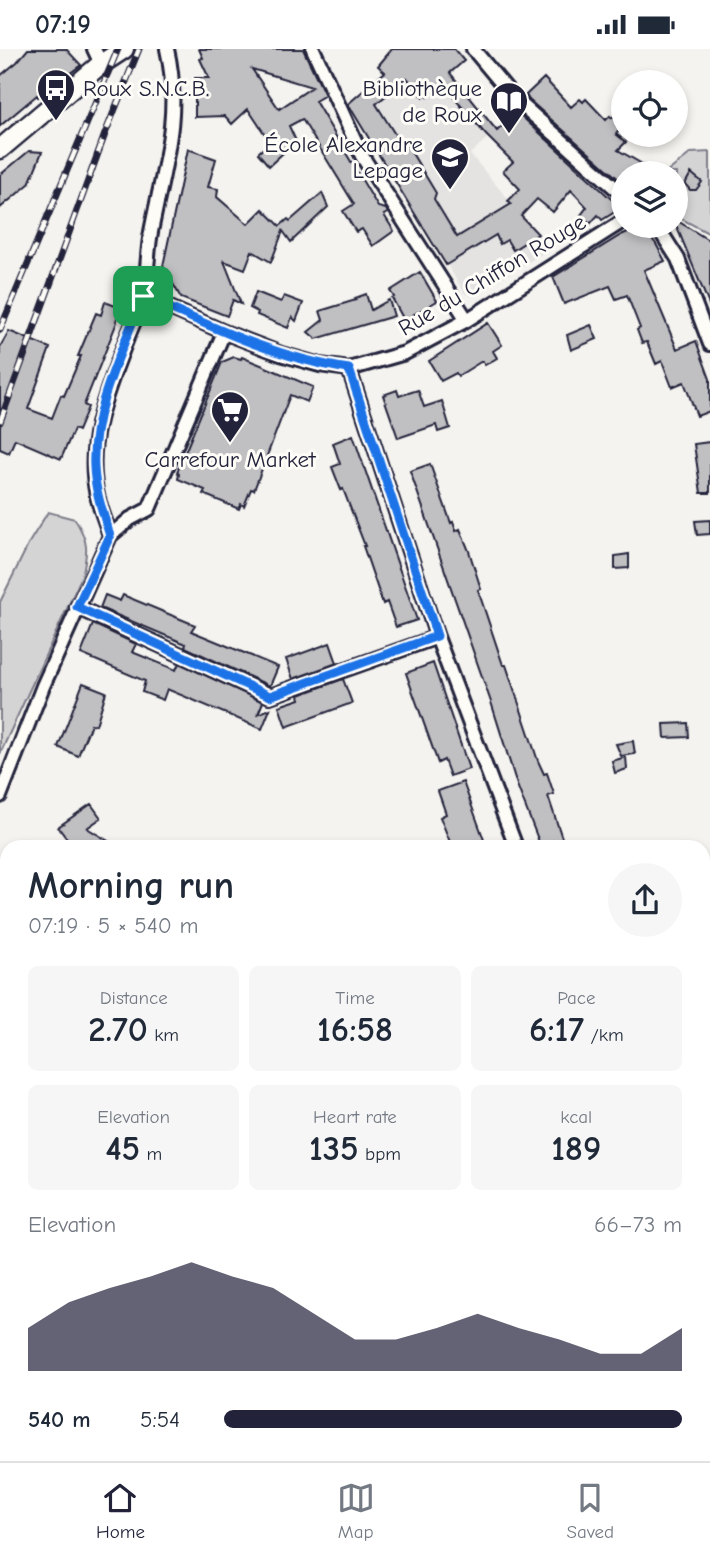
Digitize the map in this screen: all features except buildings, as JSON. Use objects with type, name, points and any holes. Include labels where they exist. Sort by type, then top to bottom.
[{"type":"street","points":[[0,149],[98,57],[124,49]]},
{"type":"street","points":[[110,536],[97,494],[94,465],[96,427],[143,296],[151,234],[174,114],[172,70],[167,49]]},
{"type":"street","points":[[313,49],[362,156],[467,320]]},
{"type":"street","points":[[474,49],[513,97],[611,184]]},
{"type":"street","name":"Rue du Chiffon Rouge","points":[[143,296],[224,333],[320,365],[349,369],[405,353],[467,320],[611,228]]},
{"type":"street","points":[[665,238],[678,259],[710,344]]},
{"type":"street","points":[[0,796],[77,607],[110,536],[130,519],[149,509],[224,333]]},
{"type":"street","points":[[349,369],[437,636],[513,840]]},
{"type":"street","points":[[77,607],[270,696],[437,636]]},
{"type":"shaded area","name":"École Alexandre Lepage","points":[[391,67],[403,82],[409,80],[423,97],[428,97],[444,84],[449,73],[489,120],[487,122],[495,131],[470,154],[550,249],[472,296],[465,294],[348,104]]},
{"type":"shaded area","points":[[710,152],[710,234],[688,222],[688,161],[681,161],[691,153]]},
{"type":"shaded area","points":[[48,512],[75,519],[85,541],[84,567],[0,754],[0,602],[30,541]]},
{"type":"railway","points":[[0,330],[118,49]]},
{"type":"railway","points":[[0,422],[105,134],[139,49]]},
{"type":"place","name":"Roux S.N.C.B.","points":[[56,122]]},
{"type":"place","name":"Bibliothèque de Roux","points":[[509,135]]},
{"type":"place","name":"École Alexandre Lepage","points":[[450,191]]},
{"type":"place","name":"Carrefour Market","points":[[230,444]]},
{"type":"route","points":[[143,296],[224,333],[320,365],[349,369],[437,636],[270,696],[77,607],[110,536],[97,494],[94,465],[96,427],[143,296]]}]
